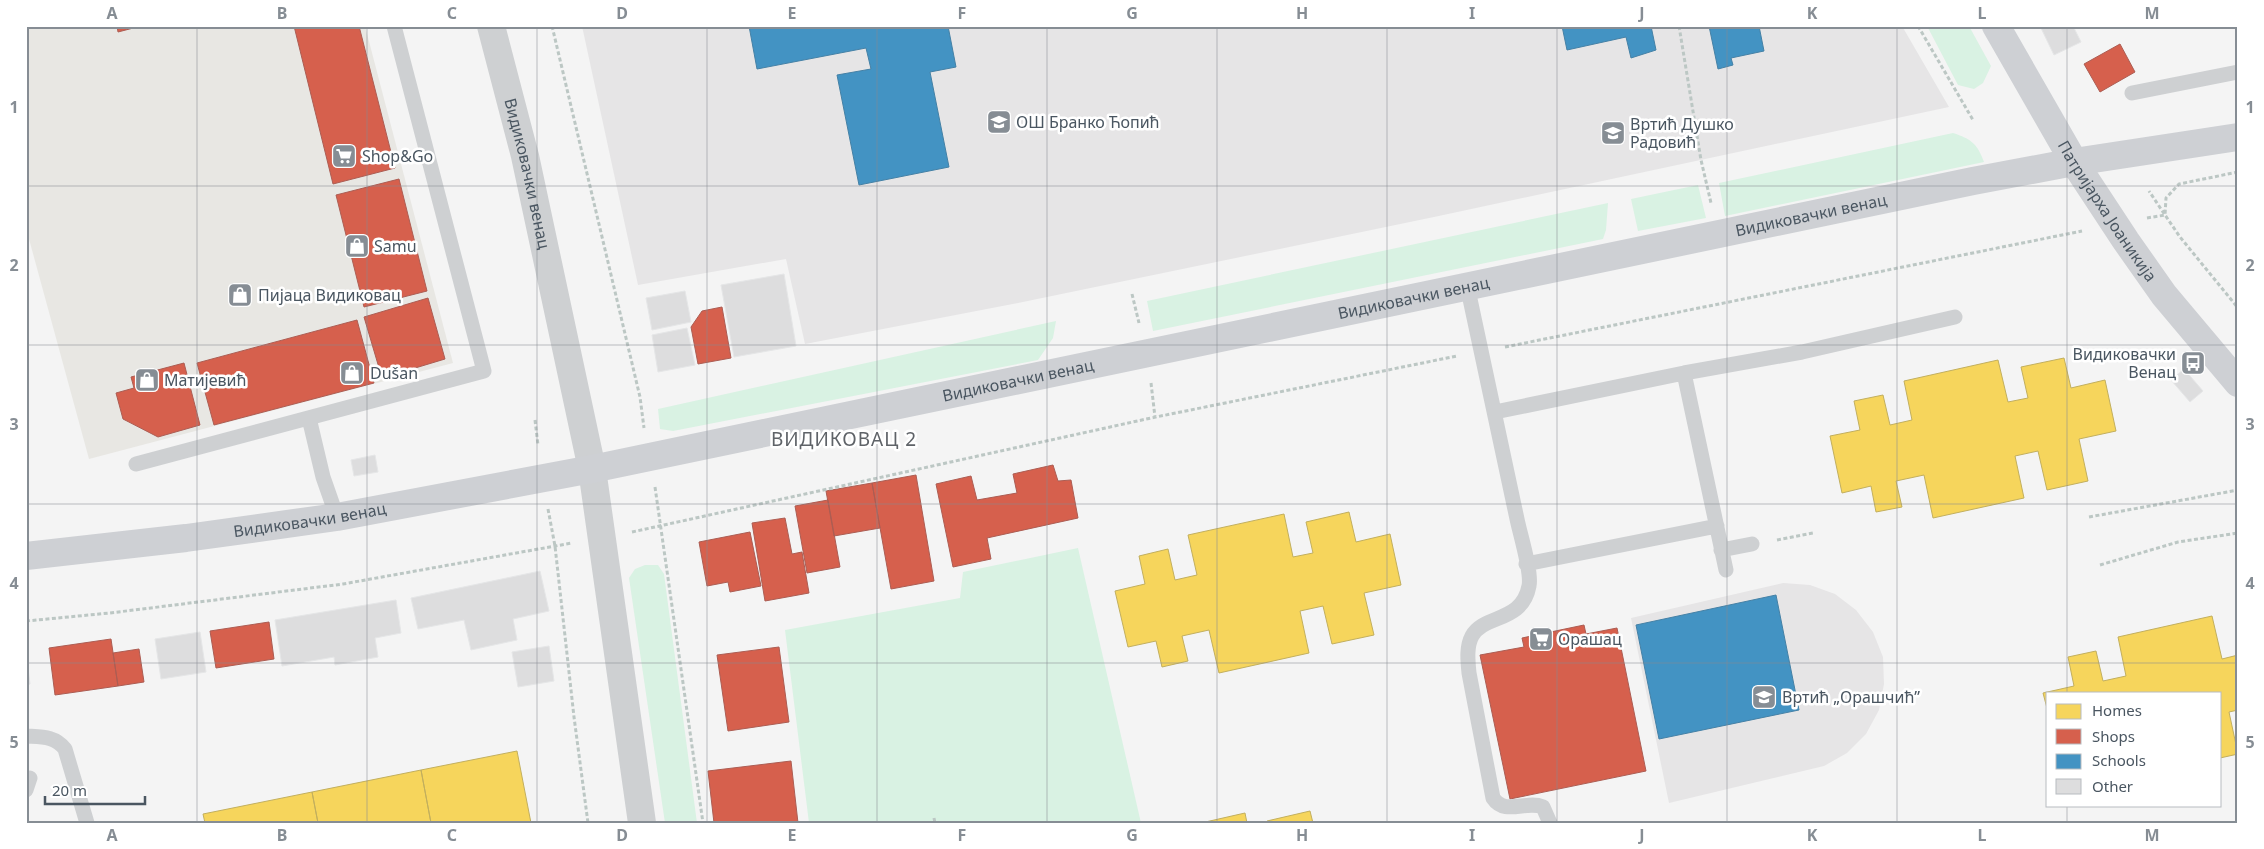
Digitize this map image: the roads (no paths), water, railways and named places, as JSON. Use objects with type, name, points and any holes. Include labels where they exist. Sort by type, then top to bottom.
[{"type":"street","name":"Видиковачки венац","points":[[491,26],[525,156],[592,469],[642,823]]},
{"type":"street","name":"Патријарха Јоаникија","points":[[1996,26],[2074,162],[2164,295],[2238,383]]},
{"type":"street","name":"Видиковачки венац","points":[[26,556],[186,538],[336,517],[592,469],[1973,181],[2074,162],[2238,137]]},
{"type":"lane","points":[[136,464],[484,371],[394,26]]},
{"type":"lane","points":[[2132,93],[2238,72]]},
{"type":"lane","points":[[1467,285],[1495,412],[1529,585],[1523,603],[1502,617],[1477,629],[1472,636],[1468,659],[1493,798],[1499,805],[1507,807],[1536,804],[1543,807],[1550,823]]},
{"type":"lane","points":[[1495,412],[1684,373],[1802,352],[1955,317]]},
{"type":"lane","points":[[1684,373],[1726,570]]},
{"type":"lane","points":[[309,418],[323,477],[336,517]]},
{"type":"lane","points":[[1526,564],[1717,526]]},
{"type":"lane","points":[[1721,550],[1752,544]]},
{"type":"lane","points":[[26,736],[52,738],[66,749],[87,823]]},
{"type":"place","name":"ОШ Бранко Ћопић","points":[[999,122]]},
{"type":"place","name":"Вртић Душко Радовић","points":[[1613,133]]},
{"type":"place","name":"Shop&Go","points":[[344,156]]},
{"type":"place","name":"Samu","points":[[357,246]]},
{"type":"place","name":"Пијаца Видиковац","points":[[240,295]]},
{"type":"place","name":"Видиковачки Венац","points":[[2193,363]]},
{"type":"place","name":"Dušan","points":[[352,373]]},
{"type":"place","name":"Матијевић","points":[[147,380]]},
{"type":"place","name":"Орашац","points":[[1541,639]]},
{"type":"place","name":"Вртић „Орашчић”","points":[[1764,697]]},
{"type":"district","name":"ВИДИКОВАЦ 2","points":[[844,439]]}]
